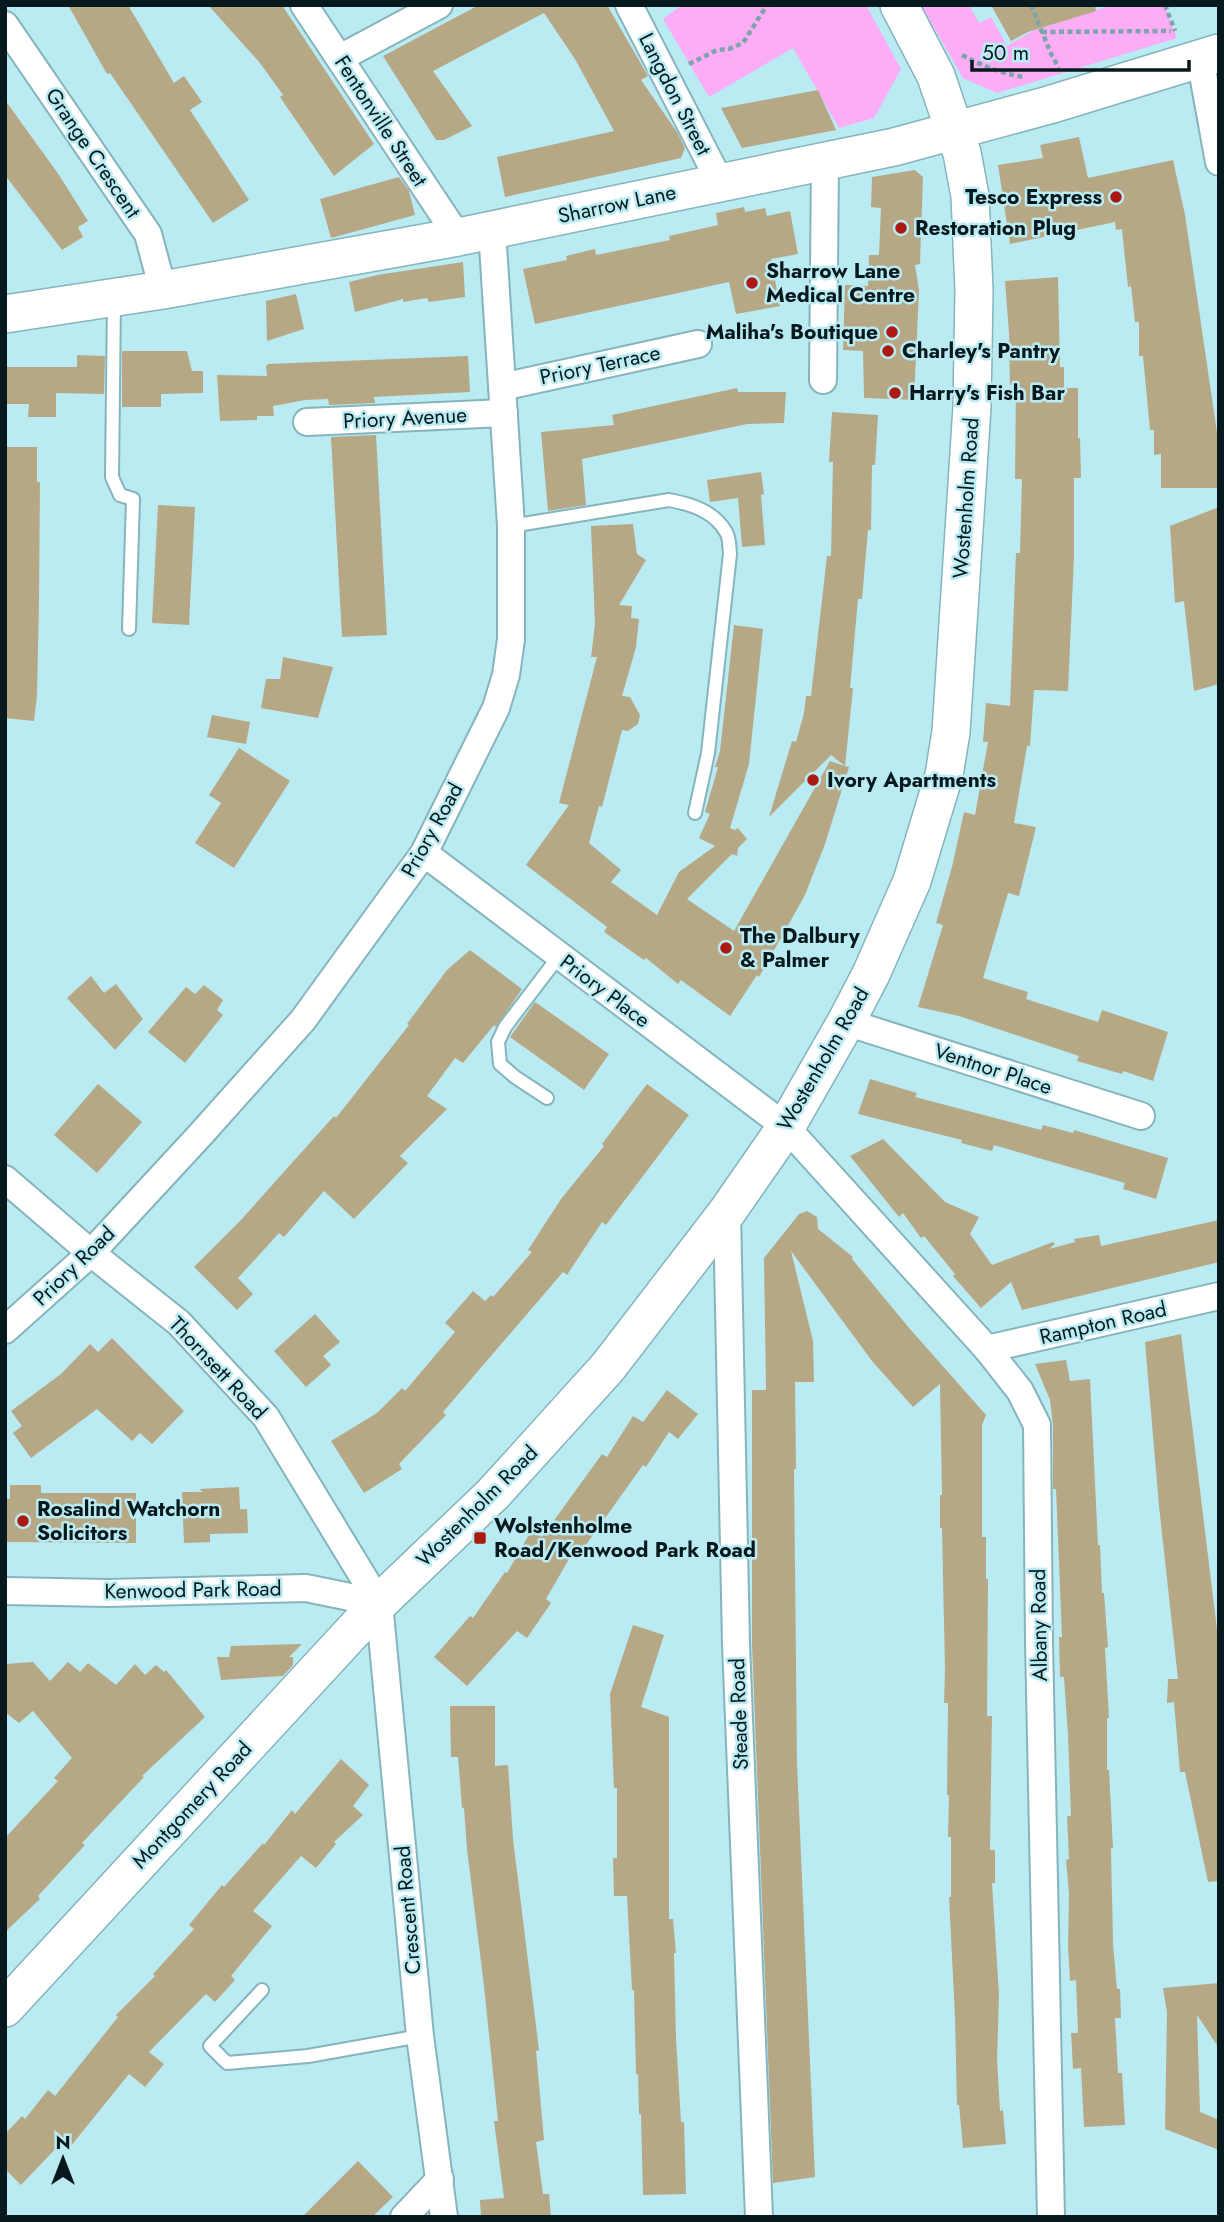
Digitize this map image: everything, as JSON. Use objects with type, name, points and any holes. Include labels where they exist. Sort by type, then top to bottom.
[{"type":"street","name":"Fentonville Street","points":[[304,5],[340,58],[475,233]]},
{"type":"street","points":[[340,58],[439,5]]},
{"type":"street","name":"Langdon Street","points":[[628,5],[720,182]]},
{"type":"street","name":"Wostenholm Road","points":[[379,1602],[493,1494],[608,1367],[727,1212],[786,1127],[846,1022],[871,975],[912,881],[944,775],[951,732],[970,454],[974,290],[967,172],[936,76],[899,5]]},
{"type":"street","name":"Grange Crescent","points":[[5,25],[148,234],[163,290]]},
{"type":"street","points":[[1202,47],[1219,163]]},
{"type":"street","name":"Sharrow Lane","points":[[5,314],[163,290],[475,233],[894,148],[1078,95],[1202,47]]},
{"type":"street","points":[[822,380],[825,160]]},
{"type":"street","name":"Priory Road","points":[[5,1330],[92,1253],[303,1020],[424,853],[496,708],[506,675],[511,639],[511,526],[502,387],[475,233]]},
{"type":"street","name":"Priory Terrace","points":[[502,387],[698,344]]},
{"type":"street","name":"Priory Avenue","points":[[307,422],[504,413]]},
{"type":"street","name":"Priory Place","points":[[424,853],[786,1127]]},
{"type":"street","name":"Ventnor Place","points":[[846,1022],[1141,1116]]},
{"type":"street","name":"Albany Road","points":[[786,1127],[987,1349],[1020,1391],[1037,1425],[1051,2217]]},
{"type":"street","name":"Thornsett Road","points":[[5,1179],[179,1323],[266,1417],[379,1602]]},
{"type":"street","name":"Steade Road","points":[[727,1212],[736,1644],[759,2217]]},
{"type":"street","name":"Rampton Road","points":[[987,1349],[1219,1297]]},
{"type":"street","name":"Kenwood Park Road","points":[[5,1591],[108,1593],[306,1588],[379,1602]]},
{"type":"street","name":"Montgomery Road","points":[[8,1999],[379,1602]]},
{"type":"street","name":"Crescent Road","points":[[379,1602],[420,2036],[444,2217]]},
{"type":"street","points":[[404,2217],[440,2179]]},
{"type":"lane","points":[[114,297],[112,477],[120,495],[133,499],[130,629]]},
{"type":"lane","points":[[511,526],[669,500],[692,504],[713,517],[728,534],[730,554],[708,753],[695,813]]},
{"type":"lane","points":[[547,1098],[500,1064],[498,1042],[505,1027],[559,956]]},
{"type":"lane","points":[[261,1990],[210,2046],[227,2063],[308,2056],[420,2036]]},
{"type":"path","points":[[667,77],[704,54],[743,43],[767,5]]},
{"type":"path","points":[[1031,5],[1052,56],[1068,85],[1078,95]]},
{"type":"path","points":[[1165,5],[1175,31]]},
{"type":"path","points":[[1042,32],[1175,31],[1202,47]]},
{"type":"path","points":[[960,54],[982,66],[1029,78]]},
{"type":"shaded area","points":[[682,5],[866,5],[901,69],[874,118],[839,128],[793,48],[709,97],[663,19]]},
{"type":"shaded area","points":[[921,5],[969,5],[979,23],[991,17],[1007,46],[1033,31],[1113,5],[1165,5],[1177,38],[997,93],[963,78]]},
{"type":"building","points":[[68,5],[128,5],[174,83],[184,76],[202,102],[190,110],[249,200],[213,223],[110,73],[107,74]]},
{"type":"building","points":[[208,5],[282,5],[374,144],[334,176],[260,63]]},
{"type":"building","points":[[479,5],[607,5],[648,76],[641,80],[685,148],[681,158],[505,197],[497,157],[614,131],[575,59],[544,13],[433,71],[472,126],[444,140],[436,140],[383,56]]},
{"type":"building","points":[[991,5],[1095,5],[1096,11],[1028,32],[1011,41]]},
{"type":"building","points":[[818,90],[836,130],[742,148],[721,108]]},
{"type":"building","points":[[5,100],[59,175],[88,221],[78,227],[83,237],[62,250],[5,175]]},
{"type":"building","points":[[1079,137],[1088,178],[1173,160],[1185,215],[1219,446],[1219,488],[1161,488],[1161,454],[1154,455],[1154,430],[1150,430],[1143,356],[1139,356],[1139,322],[1135,322],[1131,286],[1128,287],[1122,229],[1116,230],[1115,222],[1010,244],[998,165],[1043,158],[1040,145]]},
{"type":"building","points":[[915,170],[923,177],[920,264],[915,265],[919,290],[914,400],[864,398],[863,351],[843,350],[845,285],[868,286],[869,255],[879,255],[881,208],[871,207],[872,177]]},
{"type":"building","points":[[399,177],[409,191],[415,215],[331,238],[320,199]]},
{"type":"building","points":[[744,207],[745,212],[765,208],[767,216],[790,211],[798,254],[771,259],[780,306],[736,314],[729,282],[535,324],[523,269],[567,260],[566,256],[595,249],[596,255],[670,240],[669,236],[718,225],[716,213]]},
{"type":"building","points":[[463,262],[465,297],[429,302],[427,298],[403,302],[403,299],[355,312],[349,282]]},
{"type":"building","points":[[1058,277],[1060,367],[1064,367],[1064,388],[1078,388],[1081,478],[1074,478],[1074,556],[1068,691],[1034,690],[1030,746],[1027,746],[1014,823],[1036,827],[1019,896],[1008,893],[983,978],[1028,992],[1026,999],[1098,1022],[1102,1010],[1168,1032],[1153,1081],[1077,1061],[1079,1056],[959,1016],[918,1007],[943,925],[936,923],[964,812],[975,815],[988,742],[983,742],[986,703],[1010,706],[1022,479],[1015,479],[1016,385],[1010,385],[1005,281]]},
{"type":"building","points":[[296,294],[304,329],[267,341],[266,301]]},
{"type":"building","points":[[122,351],[187,351],[192,371],[203,371],[203,393],[161,394],[161,407],[122,407]]},
{"type":"building","points":[[77,355],[105,356],[104,394],[56,393],[56,417],[28,417],[29,404],[5,404],[5,367],[77,367]]},
{"type":"building","points":[[468,356],[470,392],[374,397],[375,403],[329,405],[328,399],[305,400],[273,406],[274,416],[257,416],[257,420],[220,421],[217,375],[267,376],[268,364]]},
{"type":"building","points":[[737,388],[738,392],[786,392],[784,423],[747,424],[582,459],[586,505],[548,511],[541,432],[614,425],[612,415]]},
{"type":"building","points":[[832,412],[878,415],[875,465],[872,465],[871,530],[868,530],[862,599],[858,599],[845,766],[831,755],[769,817],[792,741],[796,742],[806,696],[811,696],[827,556],[831,556],[833,462],[829,462]]},
{"type":"building","points":[[376,435],[387,635],[342,637],[331,437]]},
{"type":"building","points":[[5,447],[37,447],[37,482],[40,482],[39,600],[34,721],[5,718]]},
{"type":"building","points":[[761,472],[765,545],[742,547],[738,498],[710,502],[707,480]]},
{"type":"building","points":[[158,505],[195,507],[189,625],[152,623]]},
{"type":"building","points":[[1219,507],[1219,684],[1194,691],[1184,601],[1175,603],[1170,526]]},
{"type":"building","points":[[633,524],[637,554],[646,560],[619,605],[632,606],[631,618],[639,619],[636,647],[622,696],[630,697],[640,715],[638,724],[628,731],[622,730],[602,807],[599,806],[589,843],[621,870],[611,882],[657,915],[679,872],[715,846],[699,838],[710,814],[705,812],[718,767],[715,767],[720,751],[734,625],[763,629],[749,764],[730,828],[738,828],[747,839],[738,848],[737,856],[732,854],[687,899],[734,931],[830,761],[849,767],[825,844],[805,895],[759,977],[757,975],[730,1016],[681,980],[678,984],[646,958],[644,960],[604,932],[607,927],[526,865],[569,805],[559,803],[597,657],[591,657],[595,624],[591,526]]},
{"type":"building","points":[[283,657],[333,667],[318,718],[261,708],[266,679],[280,679]]},
{"type":"building","points":[[212,715],[250,722],[246,744],[207,737]]},
{"type":"building","points":[[239,748],[290,781],[234,868],[195,843],[221,803],[209,795]]},
{"type":"building","points":[[470,950],[522,989],[496,1027],[494,1025],[463,1063],[455,1058],[427,1096],[447,1109],[400,1156],[408,1163],[354,1219],[324,1191],[284,1237],[279,1233],[238,1278],[253,1294],[237,1310],[194,1267],[240,1221],[334,1116],[336,1118],[409,1025],[407,1024],[447,970]]},
{"type":"building","points":[[91,976],[104,993],[116,984],[143,1019],[115,1050],[67,998]]},
{"type":"building","points":[[204,985],[223,1000],[217,1010],[223,1015],[185,1063],[148,1032],[186,987],[195,994]]},
{"type":"building","points":[[535,1002],[609,1054],[584,1090],[510,1037]]},
{"type":"building","points":[[870,1079],[917,1093],[915,1097],[1041,1130],[1043,1125],[1073,1133],[1074,1130],[1168,1158],[1156,1199],[1123,1189],[1125,1183],[994,1145],[992,1151],[961,1143],[962,1140],[858,1114]]},
{"type":"building","points":[[98,1084],[142,1122],[97,1173],[54,1135]]},
{"type":"building","points":[[647,1084],[689,1115],[606,1225],[602,1222],[567,1275],[563,1272],[443,1412],[446,1415],[399,1464],[402,1469],[364,1493],[331,1441],[377,1413],[402,1388],[405,1391],[455,1332],[445,1323],[473,1291],[485,1301],[491,1295],[493,1297],[532,1252],[528,1250],[561,1199],[604,1146],[602,1144]]},
{"type":"building","points":[[883,1139],[945,1202],[979,1217],[970,1234],[992,1265],[1053,1242],[1055,1244],[1049,1249],[1075,1242],[1074,1239],[1099,1235],[1101,1246],[1219,1220],[1219,1262],[1022,1310],[1011,1282],[981,1308],[924,1236],[921,1238],[903,1213],[899,1217],[850,1156]]},
{"type":"building","points":[[807,1211],[817,1217],[818,1229],[853,1257],[910,1329],[986,1415],[982,1425],[982,1537],[986,1537],[988,1579],[987,1716],[992,1716],[990,1850],[995,1850],[995,1883],[992,1883],[999,1995],[997,2059],[1000,2111],[1003,2110],[1006,2144],[963,2148],[957,2105],[949,1897],[951,1837],[948,1837],[947,1795],[948,1703],[944,1703],[940,1384],[913,1407],[872,1361],[791,1251],[813,1341],[814,1382],[795,1382],[794,1469],[797,1763],[815,2177],[773,2183],[752,1644],[752,1390],[766,1390],[764,1258],[799,1214]]},
{"type":"building","points":[[315,1314],[340,1342],[323,1356],[331,1365],[306,1387],[274,1351]]},
{"type":"building","points":[[1181,1334],[1219,1646],[1219,1881],[1208,1882],[1185,1772],[1180,1772],[1174,1702],[1167,1703],[1168,1679],[1178,1679],[1145,1342]]},
{"type":"building","points":[[112,1338],[184,1411],[152,1444],[140,1433],[132,1441],[97,1409],[31,1458],[13,1433],[22,1426],[11,1411],[61,1374],[90,1344],[98,1352]]},
{"type":"building","points":[[1066,1360],[1070,1381],[1090,1379],[1098,1545],[1108,1647],[1105,1648],[1109,1718],[1107,1770],[1113,1848],[1113,1944],[1117,1989],[1120,1989],[1121,2018],[1115,2018],[1118,2073],[1122,2073],[1125,2125],[1084,2127],[1081,2068],[1073,2069],[1071,2033],[1078,2033],[1076,1980],[1070,1981],[1068,1946],[1067,1816],[1071,1816],[1064,1677],[1060,1677],[1059,1637],[1062,1637],[1056,1489],[1053,1489],[1053,1425],[1050,1400],[1035,1364]]},
{"type":"building","points":[[667,1390],[698,1414],[678,1439],[669,1432],[646,1467],[643,1465],[583,1549],[577,1545],[546,1599],[551,1603],[527,1638],[517,1631],[467,1686],[434,1657],[470,1616],[473,1618],[505,1572],[507,1573],[531,1531],[542,1537],[602,1454],[607,1457],[633,1416],[643,1422]]},
{"type":"building","points":[[10,1485],[41,1485],[41,1493],[136,1493],[136,1543],[5,1542],[5,1499],[10,1499]]},
{"type":"building","points":[[239,1487],[240,1509],[247,1509],[248,1533],[210,1534],[210,1542],[184,1543],[182,1492]]},
{"type":"building","points":[[633,1625],[664,1635],[641,1707],[669,1717],[669,1919],[673,1919],[676,1953],[676,2038],[681,2122],[684,2122],[686,2194],[643,2195],[641,2114],[636,2074],[634,1990],[627,1896],[614,1896],[617,1788],[614,1788],[610,1694]]},
{"type":"building","points":[[302,1644],[289,1657],[293,1657],[293,1665],[283,1676],[221,1680],[217,1657],[229,1657],[231,1646]]},
{"type":"building","points":[[33,1662],[50,1681],[68,1662],[80,1672],[88,1663],[116,1685],[135,1664],[145,1675],[156,1665],[164,1672],[166,1670],[205,1717],[142,1776],[144,1777],[82,1843],[85,1845],[38,1896],[40,1899],[5,1932],[5,1838],[58,1781],[54,1778],[72,1758],[33,1711],[19,1723],[5,1712],[5,1664]]},
{"type":"building","points":[[450,1706],[495,1706],[495,1766],[508,1765],[513,1839],[539,2050],[536,2051],[544,2140],[536,2142],[543,2194],[549,2194],[551,2217],[481,2217],[480,2200],[504,2198],[494,2121],[498,2121],[484,1986],[458,1757],[451,1757]]},
{"type":"building","points":[[341,1759],[369,1785],[353,1806],[363,1815],[334,1842],[336,1844],[316,1868],[301,1856],[253,1911],[272,1926],[231,1976],[235,1980],[215,2002],[206,1994],[149,2052],[164,2064],[145,2087],[129,2074],[70,2147],[63,2141],[21,2185],[5,2169],[5,2134],[22,2116],[25,2119],[48,2090],[55,2096],[118,2017],[116,2015],[155,1976],[153,1974],[194,1929],[189,1925],[222,1885],[224,1887],[263,1843],[264,1845],[292,1810],[295,1814]]},
{"type":"building","points":[[1219,1983],[1219,2048],[1197,2015],[1200,2112],[1219,2120],[1219,2150],[1165,2129],[1167,2013],[1163,1988]]},
{"type":"building","points":[[358,2161],[393,2197],[372,2217],[302,2217]]},
{"type":"place","name":"Tesco Express","points":[[1116,197]]},
{"type":"place","name":"Restoration Plug","points":[[901,228]]},
{"type":"place","name":"Sharrow Lane Medical Centre","points":[[752,283]]},
{"type":"place","name":"Maliha's Boutique","points":[[892,332]]},
{"type":"place","name":"Charley's Pantry","points":[[888,351]]},
{"type":"place","name":"Harry's Fish Bar","points":[[895,393]]},
{"type":"place","name":"Ivory Apartments","points":[[813,780]]},
{"type":"place","name":"The Dalbury & Palmer","points":[[726,948]]},
{"type":"place","name":"Rosalind Watchorn Solicitors","points":[[23,1521]]},
{"type":"place","name":"Wolstenholme Road/Kenwood Park Road","points":[[480,1538]]}]
